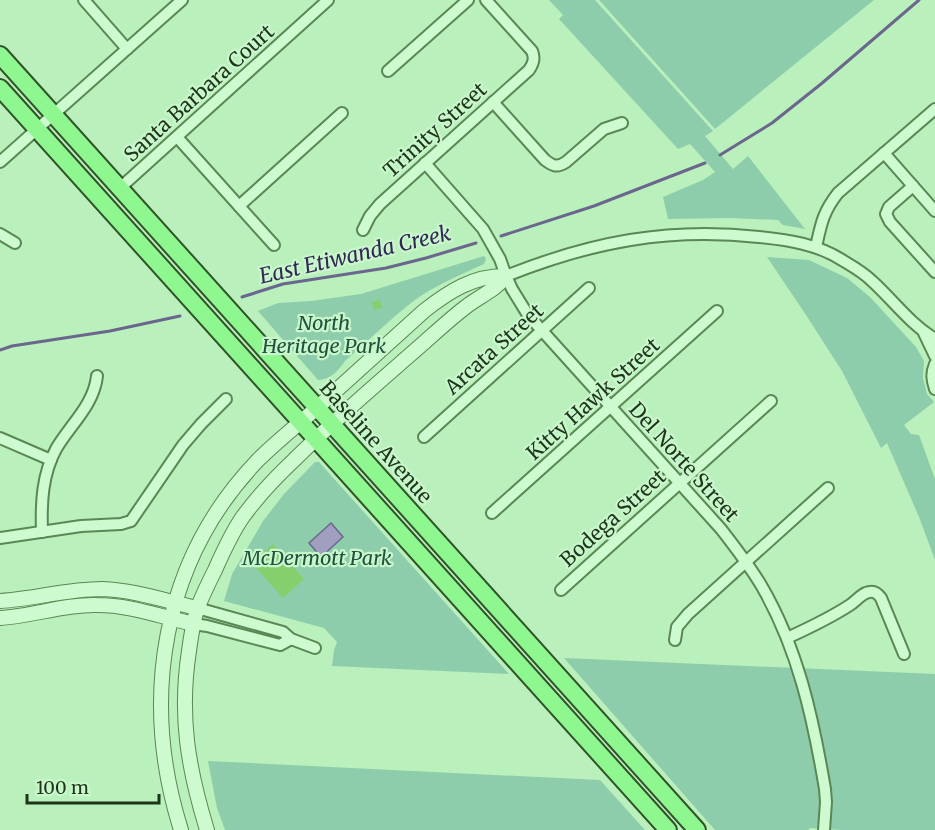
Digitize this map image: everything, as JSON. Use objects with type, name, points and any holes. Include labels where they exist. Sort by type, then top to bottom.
[{"type":"main road","name":"Baseline Avenue","points":[[0,55],[697,830]]},
{"type":"main road","points":[[0,88],[668,830]]},
{"type":"street","points":[[84,0],[127,49]]},
{"type":"street","points":[[0,162],[182,0]]},
{"type":"street","name":"Santa Barbara Court","points":[[120,188],[328,0]]},
{"type":"street","points":[[388,71],[468,0]]},
{"type":"street","name":"Trinity Street","points":[[363,230],[370,216],[380,204],[530,70],[534,60],[532,51],[486,0]]},
{"type":"street","points":[[493,102],[545,160],[555,166],[561,166],[604,129],[622,123]]},
{"type":"street","points":[[816,248],[821,222],[827,207],[838,193],[935,110]]},
{"type":"street","points":[[239,206],[342,113]]},
{"type":"street","points":[[177,136],[274,245]]},
{"type":"street","points":[[884,153],[935,212]]},
{"type":"street","name":"Del Norte Street","points":[[425,164],[483,229],[493,244],[506,276],[523,307],[541,330],[721,529],[746,562],[768,597],[800,672],[813,725],[825,789],[824,830]]},
{"type":"street","points":[[913,186],[889,207],[886,213],[890,222],[935,272]]},
{"type":"street","points":[[180,830],[166,771],[161,723],[161,674],[175,603],[197,548],[223,504],[259,460],[434,303],[455,290],[482,278],[506,276],[563,255],[604,244],[646,237],[706,233],[741,235],[798,242],[839,258],[870,279],[924,332],[935,339]]},
{"type":"street","points":[[0,234],[15,243]]},
{"type":"street","points":[[207,830],[188,754],[184,723],[186,673],[198,609],[223,551],[242,518],[273,480],[332,424],[453,318],[498,285],[506,276]]},
{"type":"street","name":"Arcata Street","points":[[424,436],[589,288]]},
{"type":"street","name":"Kitty Hawk Street","points":[[492,513],[717,311]]},
{"type":"street","points":[[924,332],[935,356]]},
{"type":"street","points":[[935,364],[932,375],[935,389]]},
{"type":"street","points":[[42,532],[42,500],[51,460],[93,394],[97,376]]},
{"type":"street","points":[[0,538],[131,521],[183,445],[226,399]]},
{"type":"street","name":"Bodega Street","points":[[561,590],[771,401]]},
{"type":"street","points":[[0,438],[51,460]]},
{"type":"street","points":[[675,640],[677,627],[682,620],[828,488]]},
{"type":"street","points":[[0,601],[27,599],[60,592],[101,589],[126,591],[283,632],[291,639],[315,648]]},
{"type":"street","points":[[787,638],[827,618],[872,591],[881,598],[904,654]]},
{"type":"street","points":[[0,618],[96,604],[138,609],[280,645],[291,639]]},
{"type":"green space","points":[[549,0],[595,0],[713,131],[705,136],[733,169],[748,156],[805,229],[783,225],[778,220],[668,219],[663,197],[703,180],[715,172],[690,144],[678,149],[559,19],[563,15]]},
{"type":"green space","points":[[599,0],[874,0],[715,129]]},
{"type":"green space","name":"North Heritage Park","points":[[484,256],[486,259],[484,264],[415,300],[388,322],[340,368],[322,380],[318,380],[258,311],[278,303],[361,294]]},
{"type":"green space","points":[[767,257],[809,260],[847,278],[870,297],[916,347],[924,361],[923,378],[927,394],[934,402],[904,425],[911,434],[919,435],[935,479],[935,560],[887,443],[881,448],[842,371]]},
{"type":"green space","name":"McDermott Park","points":[[315,462],[319,462],[509,674],[332,666],[337,642],[324,628],[224,601],[232,574],[263,521],[284,494]]},
{"type":"green space","points":[[564,658],[935,674],[935,830],[810,828],[808,830],[715,830]]},
{"type":"green space","points":[[208,761],[600,780],[645,830],[225,830],[217,808]]},
{"type":"water","points":[[331,523],[343,537],[321,557],[309,543]]},
{"type":"building","points":[[380,300],[382,308],[374,310],[372,302]]},
{"type":"building","points":[[273,544],[304,579],[283,598],[252,563]]},
{"type":"waterway","name":"East Etiwanda Creek","points":[[720,155],[772,123],[919,0]]},
{"type":"waterway","name":"East Etiwanda Creek","points":[[501,236],[594,206],[705,163]]},
{"type":"waterway","name":"East Etiwanda Creek","points":[[242,297],[283,284],[386,268],[476,243]]},
{"type":"waterway","name":"East Etiwanda Creek","points":[[0,350],[180,316]]}]
